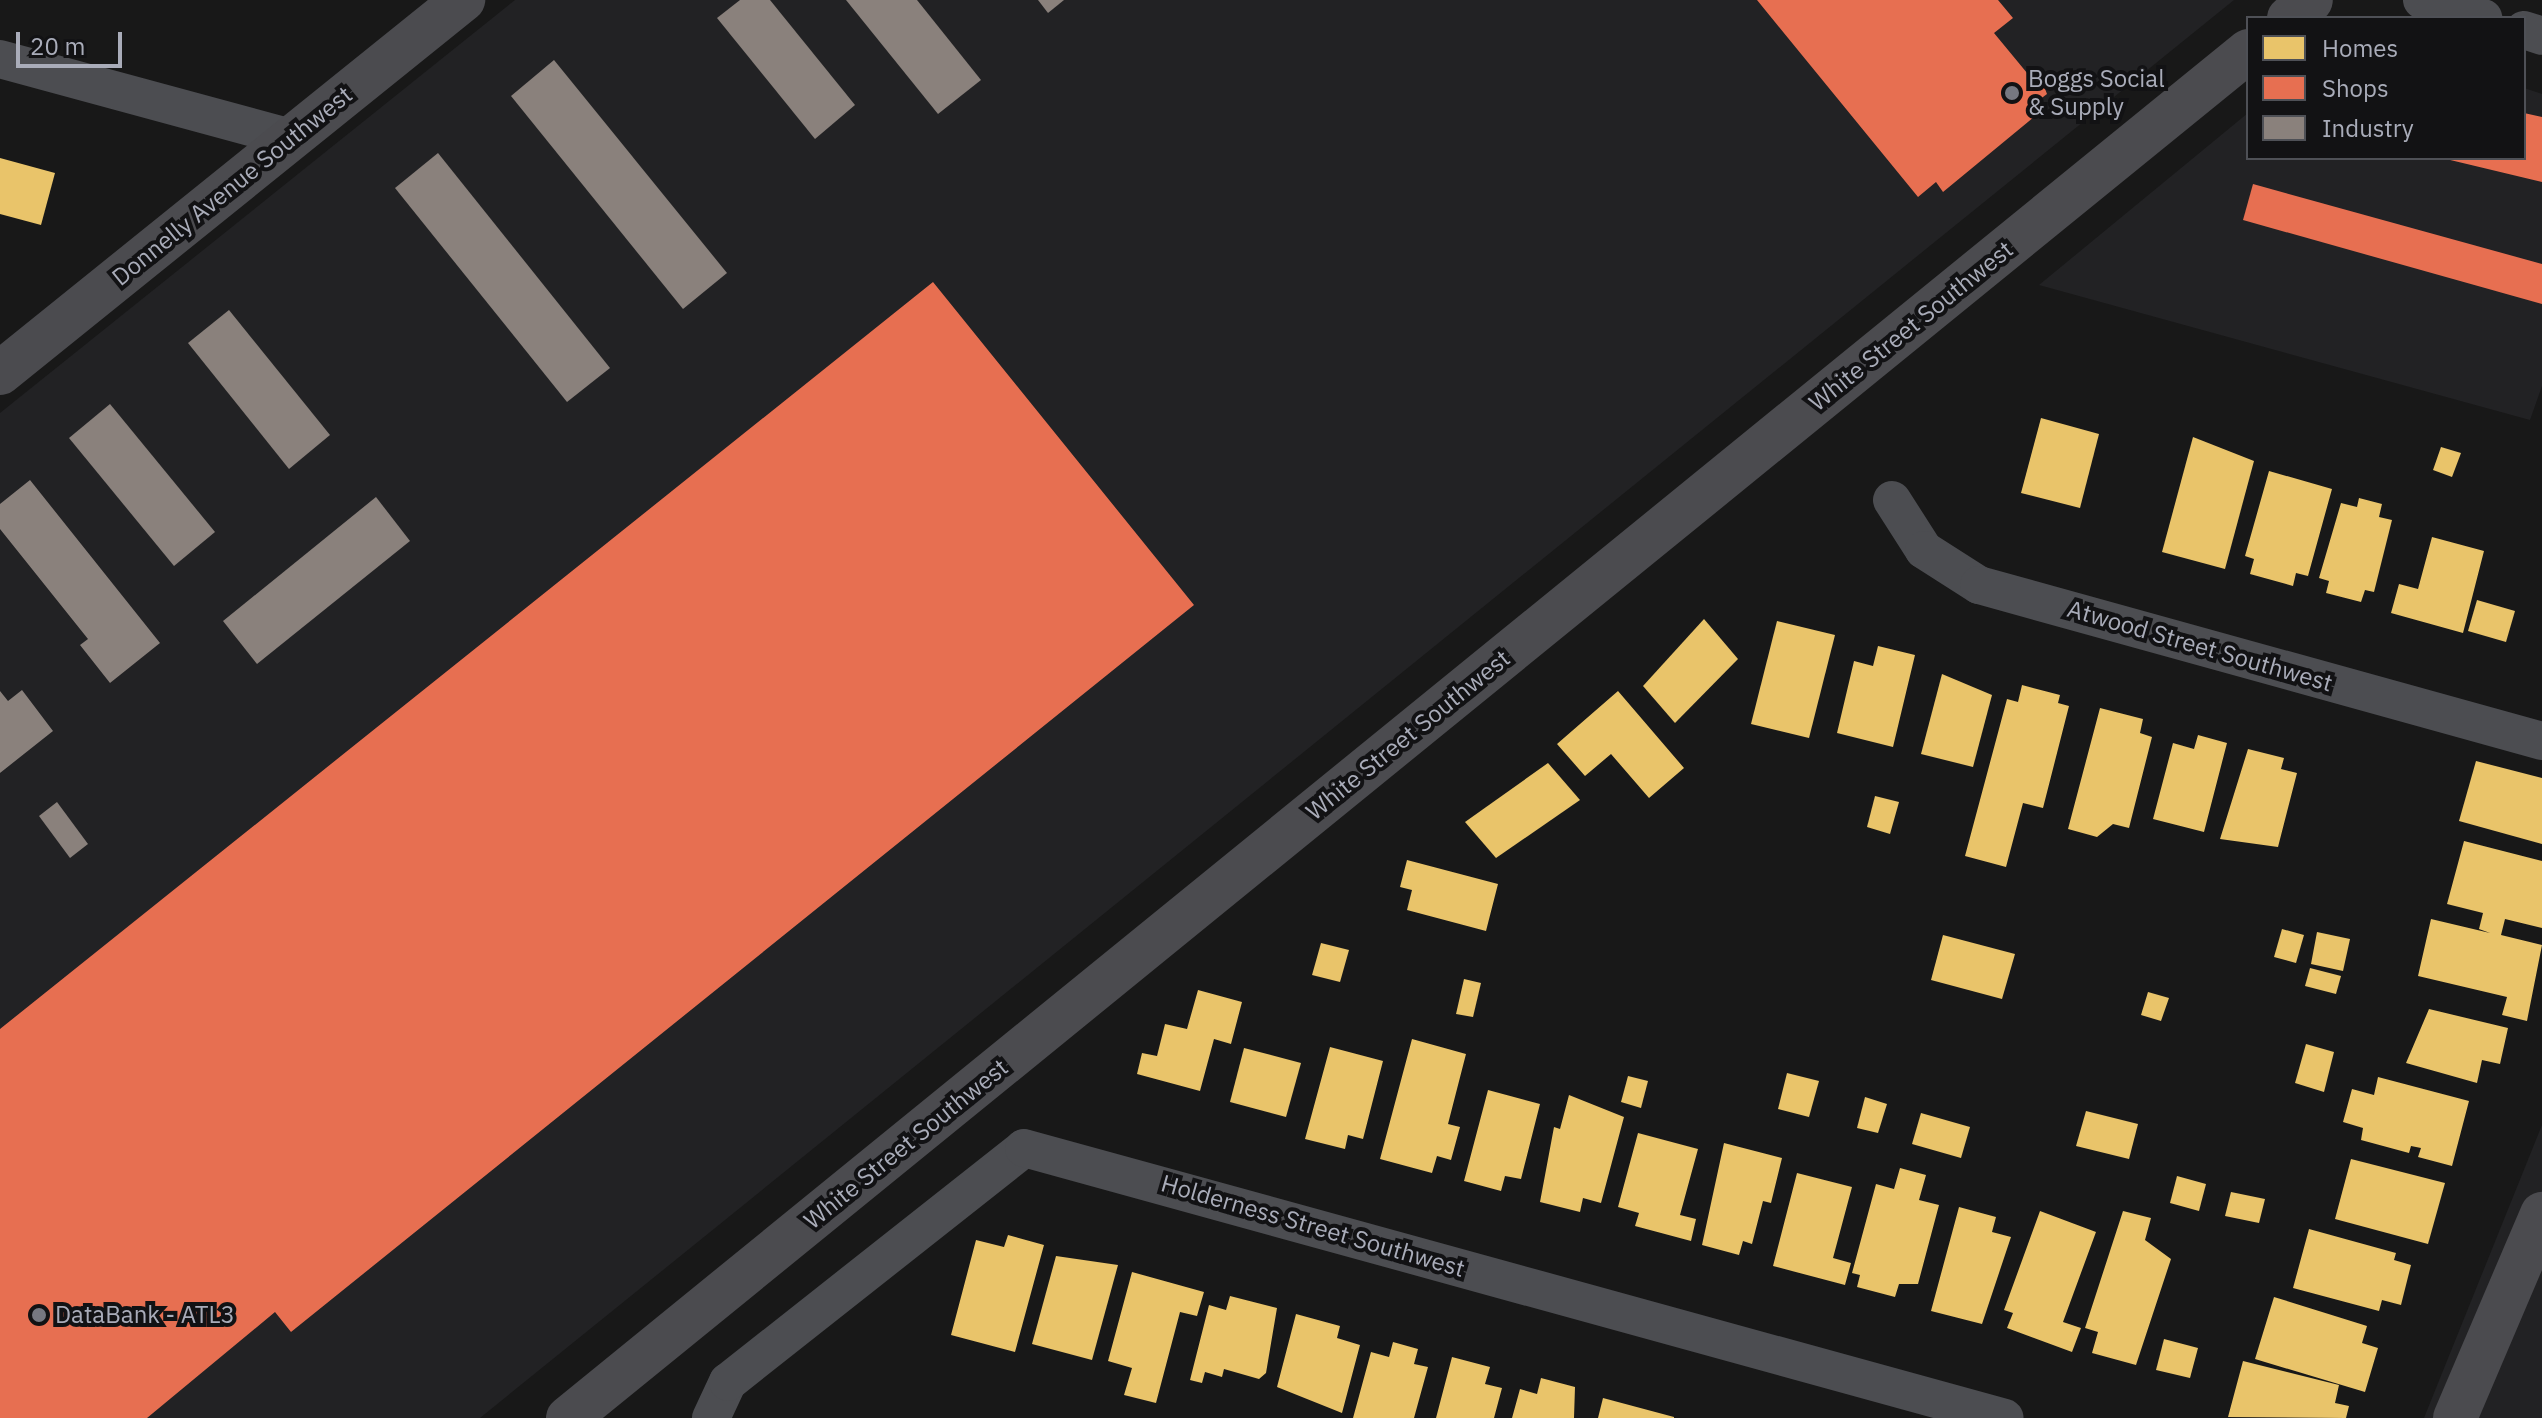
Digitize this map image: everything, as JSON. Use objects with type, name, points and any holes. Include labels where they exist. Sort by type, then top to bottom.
[{"type":"street","name":"Donnelly Avenue Southwest","points":[[0,373],[463,0]]},
{"type":"street","points":[[2291,16],[2311,0]]},
{"type":"street","points":[[2422,0],[2476,16]]},
{"type":"street","name":"White Street Southwest","points":[[568,1418],[2246,53]]},
{"type":"street","points":[[0,59],[291,138]]},
{"type":"street","name":"Atwood Street Southwest","points":[[1892,500],[1924,550],[1979,585],[2542,741]]},
{"type":"street","name":"Holderness Street Southwest","points":[[711,1418],[728,1382],[1024,1148],[2005,1418]]},
{"type":"street","points":[[2455,1418],[2542,1214]]},
{"type":"shaded area","points":[[515,0],[2234,0],[480,1418],[0,1418],[0,413]]},
{"type":"shaded area","points":[[2526,89],[2542,94],[2542,386],[2530,420],[2039,285],[2246,115],[2246,160],[2526,160]]},
{"type":"shaded area","points":[[2542,1125],[2542,1418],[2424,1418]]},
{"type":"building: Homes","points":[[0,158],[55,173],[41,225],[0,214]]},
{"type":"building: Homes","points":[[2041,418],[2099,434],[2080,508],[2021,493]]},
{"type":"building: Homes","points":[[2193,437],[2254,461],[2225,569],[2162,552]]},
{"type":"building: Homes","points":[[2441,447],[2461,453],[2452,477],[2433,470]]},
{"type":"building: Homes","points":[[2269,471],[2332,489],[2308,576],[2296,573],[2293,586],[2250,574],[2254,559],[2245,556]]},
{"type":"building: Homes","points":[[2359,498],[2382,504],[2379,517],[2392,520],[2374,592],[2365,590],[2361,602],[2326,593],[2329,581],[2319,578],[2341,503],[2357,507]]},
{"type":"building: Homes","points":[[2432,537],[2484,551],[2463,633],[2391,613],[2399,584],[2418,589]]},
{"type":"building: Homes","points":[[2477,600],[2515,611],[2506,642],[2468,631]]},
{"type":"building: Homes","points":[[1704,619],[1738,659],[1675,723],[1643,686]]},
{"type":"building: Homes","points":[[1777,621],[1835,635],[1809,738],[1751,724]]},
{"type":"building: Homes","points":[[1878,646],[1915,655],[1893,747],[1837,733],[1854,661],[1873,666]]},
{"type":"building: Homes","points":[[1942,674],[1992,695],[1973,767],[1921,754]]},
{"type":"building: Homes","points":[[2022,685],[2060,695],[2058,703],[2069,706],[2043,808],[2023,803],[2006,867],[1965,856],[2007,699],[2018,702]]},
{"type":"building: Homes","points":[[1618,691],[1684,768],[1649,798],[1611,754],[1585,776],[1557,744]]},
{"type":"building: Homes","points":[[2100,708],[2143,719],[2140,733],[2152,737],[2129,828],[2113,824],[2097,837],[2068,829]]},
{"type":"building: Homes","points":[[2198,735],[2227,743],[2204,832],[2153,819],[2173,743],[2194,749]]},
{"type":"building: Homes","points":[[2248,749],[2284,758],[2281,769],[2297,773],[2278,847],[2220,839]]},
{"type":"building: Homes","points":[[2476,761],[2542,778],[2542,844],[2459,821]]},
{"type":"building: Homes","points":[[1548,763],[1580,800],[1496,858],[1465,822]]},
{"type":"building: Homes","points":[[1875,796],[1899,802],[1890,834],[1867,827]]},
{"type":"building: Homes","points":[[2464,841],[2542,861],[2542,928],[2505,919],[2501,935],[2542,945],[2527,1021],[2502,1015],[2507,997],[2418,976],[2431,919],[2490,933],[2479,929],[2483,913],[2447,904]]},
{"type":"building: Homes","points":[[1407,860],[1498,884],[1486,931],[1407,910],[1412,890],[1400,887]]},
{"type":"building: Homes","points":[[2282,929],[2304,935],[2296,963],[2274,957]]},
{"type":"building: Homes","points":[[2317,932],[2350,939],[2343,971],[2311,964]]},
{"type":"building: Homes","points":[[1943,935],[2015,954],[2002,999],[1931,980]]},
{"type":"building: Homes","points":[[1321,943],[1349,950],[1340,982],[1312,975]]},
{"type":"building: Homes","points":[[2310,968],[2341,976],[2336,994],[2305,986]]},
{"type":"building: Homes","points":[[1464,979],[1481,983],[1473,1017],[1456,1014]]},
{"type":"building: Homes","points":[[1198,990],[1242,1002],[1231,1044],[1214,1039],[1200,1091],[1137,1074],[1142,1053],[1157,1056],[1165,1024],[1187,1029]]},
{"type":"building: Homes","points":[[2148,992],[2169,998],[2161,1021],[2141,1015]]},
{"type":"building: Homes","points":[[2429,1009],[2508,1028],[2500,1064],[2482,1060],[2477,1083],[2406,1063]]},
{"type":"building: Homes","points":[[1412,1039],[1466,1054],[1448,1124],[1460,1127],[1451,1160],[1437,1156],[1432,1173],[1380,1159]]},
{"type":"building: Homes","points":[[2306,1044],[2334,1052],[2324,1092],[2295,1083]]},
{"type":"building: Homes","points":[[1330,1047],[1383,1061],[1363,1139],[1348,1135],[1345,1149],[1305,1139]]},
{"type":"building: Homes","points":[[1244,1048],[1301,1063],[1286,1117],[1230,1102]]},
{"type":"building: Homes","points":[[1787,1073],[1819,1081],[1809,1117],[1778,1109]]},
{"type":"building: Homes","points":[[1628,1076],[1648,1081],[1641,1108],[1621,1102]]},
{"type":"building: Homes","points":[[2378,1077],[2469,1101],[2452,1166],[2418,1157],[2421,1148],[2411,1146],[2409,1153],[2361,1140],[2363,1128],[2343,1122],[2352,1089],[2374,1095]]},
{"type":"building: Homes","points":[[1488,1090],[1540,1104],[1521,1179],[1505,1176],[1501,1191],[1464,1181]]},
{"type":"building: Homes","points":[[1569,1095],[1624,1117],[1601,1203],[1583,1198],[1580,1212],[1540,1202],[1554,1127],[1560,1129]]},
{"type":"building: Homes","points":[[1865,1097],[1887,1104],[1878,1133],[1857,1128]]},
{"type":"building: Homes","points":[[2086,1111],[2138,1124],[2129,1159],[2076,1146]]},
{"type":"building: Homes","points":[[1921,1113],[1970,1127],[1961,1158],[1912,1144]]},
{"type":"building: Homes","points":[[1638,1133],[1698,1149],[1680,1215],[1696,1219],[1691,1241],[1635,1226],[1639,1213],[1618,1207]]},
{"type":"building: Homes","points":[[1724,1143],[1782,1158],[1771,1203],[1763,1201],[1752,1244],[1743,1241],[1739,1255],[1702,1245]]},
{"type":"building: Homes","points":[[2351,1159],[2445,1183],[2428,1244],[2335,1219]]},
{"type":"building: Homes","points":[[1900,1168],[1926,1175],[1919,1200],[1939,1205],[1918,1284],[1899,1284],[1895,1297],[1857,1287],[1860,1275],[1852,1273],[1876,1184],[1894,1189]]},
{"type":"building: Homes","points":[[1797,1173],[1852,1187],[1833,1258],[1851,1263],[1845,1285],[1773,1266]]},
{"type":"building: Homes","points":[[2177,1176],[2206,1184],[2199,1211],[2170,1203]]},
{"type":"building: Homes","points":[[2231,1192],[2265,1199],[2259,1223],[2225,1216]]},
{"type":"building: Homes","points":[[1959,1207],[1996,1217],[1992,1232],[2011,1237],[1982,1324],[1931,1311]]},
{"type":"building: Homes","points":[[2040,1211],[2096,1232],[2063,1322],[2081,1328],[2072,1352],[2007,1328],[2013,1313],[2004,1310]]},
{"type":"building: Homes","points":[[2123,1211],[2151,1218],[2145,1240],[2171,1259],[2136,1365],[2092,1353],[2098,1332],[2085,1328]]},
{"type":"building: Homes","points":[[2309,1229],[2396,1253],[2394,1260],[2411,1265],[2401,1305],[2382,1300],[2379,1311],[2293,1288]]},
{"type":"building: Homes","points":[[1008,1235],[1044,1245],[1015,1352],[951,1335],[976,1240],[1004,1247]]},
{"type":"building: Homes","points":[[1056,1256],[1118,1265],[1092,1360],[1032,1344]]},
{"type":"building: Homes","points":[[1132,1272],[1204,1292],[1197,1316],[1180,1312],[1156,1403],[1124,1395],[1132,1368],[1108,1361]]},
{"type":"building: Homes","points":[[1230,1296],[1277,1308],[1266,1373],[1259,1379],[1224,1369],[1222,1377],[1205,1372],[1202,1383],[1190,1380],[1209,1305],[1226,1310]]},
{"type":"building: Homes","points":[[2274,1297],[2367,1326],[2362,1343],[2378,1348],[2365,1392],[2255,1359]]},
{"type":"building: Homes","points":[[1296,1314],[1340,1326],[1337,1338],[1360,1345],[1342,1413],[1277,1387]]},
{"type":"building: Homes","points":[[2164,1339],[2198,1348],[2190,1378],[2156,1370]]},
{"type":"building: Homes","points":[[1393,1342],[1418,1349],[1414,1364],[1428,1367],[1414,1418],[1353,1418],[1371,1352],[1389,1357]]},
{"type":"building: Homes","points":[[1452,1357],[1490,1367],[1485,1384],[1502,1388],[1494,1418],[1436,1418]]},
{"type":"building: Homes","points":[[2243,1361],[2339,1385],[2335,1403],[2349,1406],[2346,1418],[2228,1417]]},
{"type":"building: Homes","points":[[1541,1378],[1575,1387],[1574,1418],[1512,1418],[1520,1389],[1537,1394]]},
{"type":"building: Homes","points":[[1603,1398],[1674,1417],[1674,1418],[1598,1418]]},
{"type":"building: Shops","points":[[1757,0],[1998,0],[2013,18],[1994,33],[2032,79],[2039,73],[2047,94],[2027,109],[2034,117],[1943,192],[1936,182],[1918,197]]},
{"type":"building: Shops","points":[[2526,113],[2542,117],[2542,182],[2450,160],[2526,160]]},
{"type":"building: Shops","points":[[2253,184],[2542,264],[2542,304],[2243,220]]},
{"type":"building: Shops","points":[[933,282],[1194,605],[291,1332],[275,1312],[147,1418],[0,1418],[0,1029]]},
{"type":"building: Industry","points":[[740,0],[770,0],[855,105],[815,139],[717,18]]},
{"type":"building: Industry","points":[[846,0],[917,0],[981,80],[938,114]]},
{"type":"building: Industry","points":[[1038,0],[1064,0],[1048,13]]},
{"type":"building: Industry","points":[[554,60],[727,273],[683,309],[511,96]]},
{"type":"building: Industry","points":[[438,153],[610,368],[567,402],[395,188]]},
{"type":"building: Industry","points":[[229,310],[330,435],[289,469],[188,343]]},
{"type":"building: Industry","points":[[110,404],[215,532],[174,566],[69,438]]},
{"type":"building: Industry","points":[[30,480],[160,643],[110,683],[80,645],[88,639],[0,529],[0,504]]},
{"type":"building: Industry","points":[[376,497],[410,541],[257,664],[223,621]]},
{"type":"building: Industry","points":[[22,690],[53,731],[0,773],[0,691],[8,701]]},
{"type":"building: Industry","points":[[57,802],[88,844],[70,858],[39,816]]},
{"type":"place","name":"Boggs Social & Supply","points":[[2012,93]]},
{"type":"place","name":"DataBank - ATL3","points":[[39,1315]]}]
